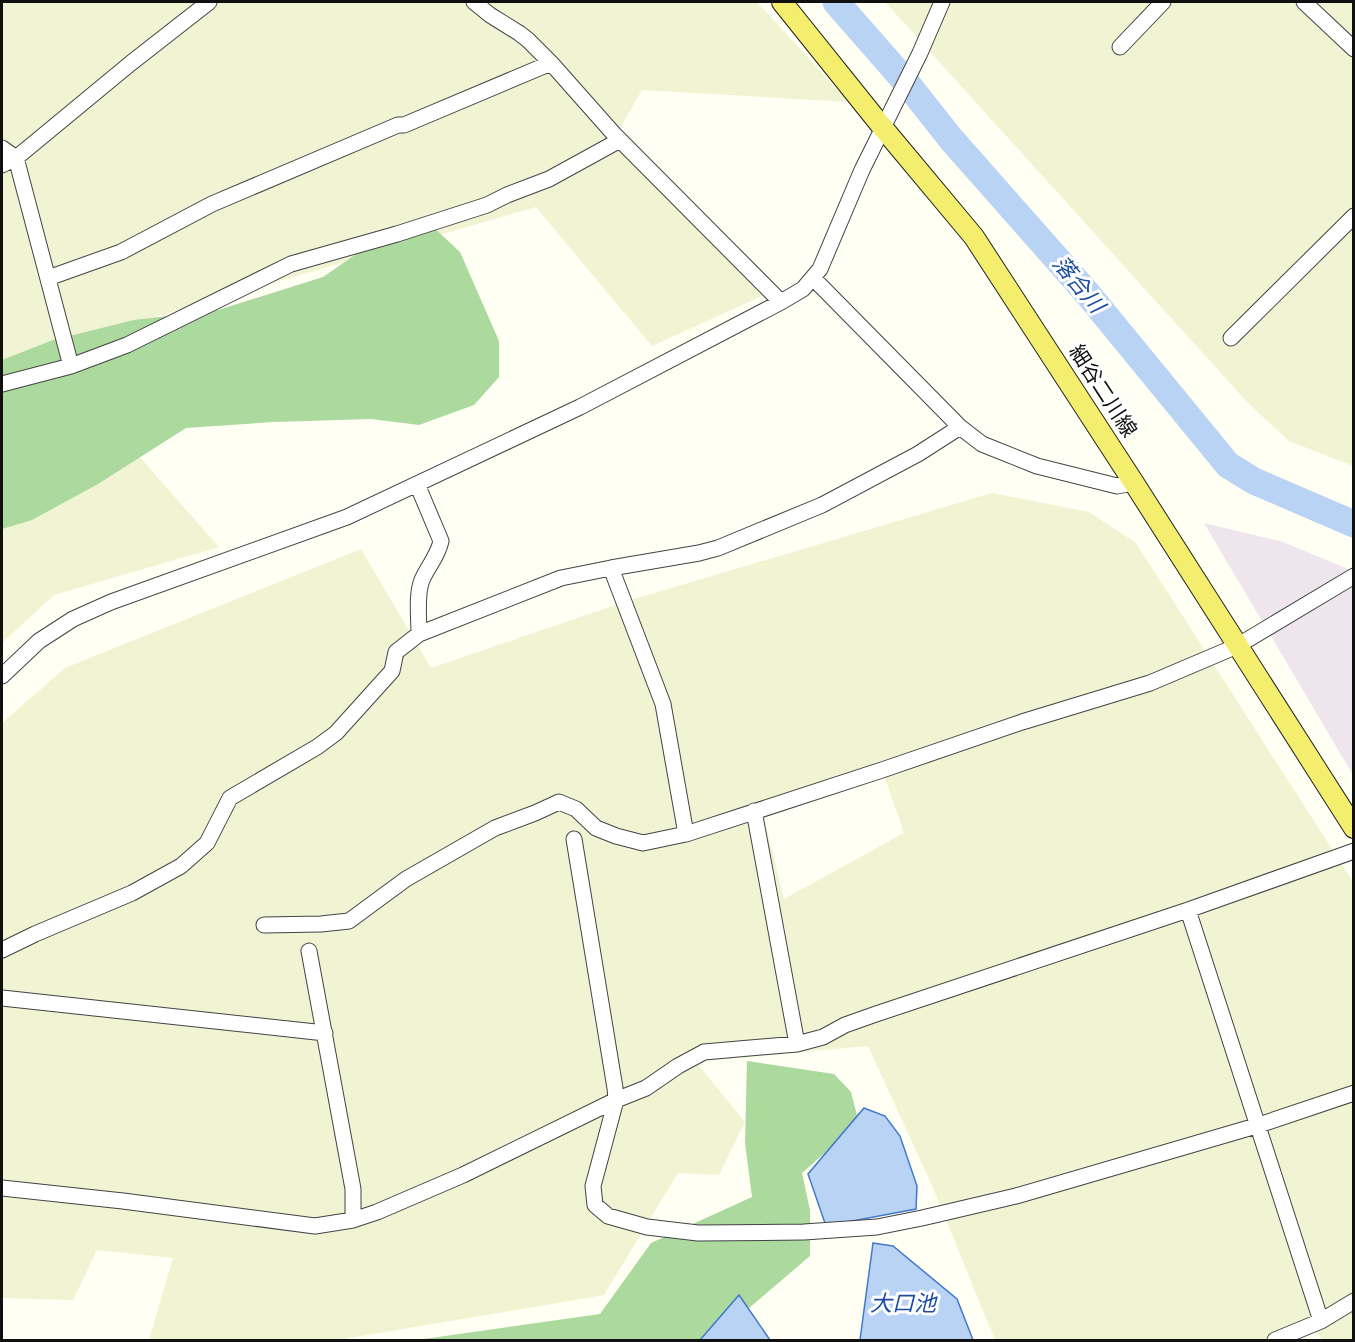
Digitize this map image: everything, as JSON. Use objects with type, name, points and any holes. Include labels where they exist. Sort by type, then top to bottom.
[{"type":"main road","name":"細谷二川線","points":[[782,2],[887,119],[974,237],[1134,483],[1353,828]]},
{"type":"street","points":[[2,165],[16,158],[209,2]]},
{"type":"street","points":[[474,2],[528,40],[620,140],[781,302]]},
{"type":"street","points":[[2,676],[39,641],[73,619],[111,602],[347,517],[580,407],[803,289],[820,269],[862,170],[920,53],[942,2]]},
{"type":"street","points":[[1120,47],[1163,2]]},
{"type":"street","points":[[1304,2],[1353,49]]},
{"type":"street","points":[[48,278],[121,252],[212,204],[551,63]]},
{"type":"street","points":[[2,384],[71,366],[128,345],[291,264],[397,234],[487,205],[549,179],[620,140]]},
{"type":"street","points":[[2,148],[16,158],[71,366]]},
{"type":"street","points":[[1231,338],[1353,216]]},
{"type":"street","points":[[813,278],[960,427],[982,444],[1037,466],[1118,486],[1134,483]]},
{"type":"street","points":[[2,950],[132,893],[181,866],[207,843],[230,798],[317,747],[336,733],[392,671],[396,652],[419,634],[561,578],[718,548],[822,505],[918,454],[960,427]]},
{"type":"street","points":[[417,484],[441,541],[439,550],[420,588],[419,634]]},
{"type":"street","points":[[611,568],[663,704],[686,834]]},
{"type":"street","points":[[264,926],[348,921],[406,879],[495,828],[559,802],[576,809],[596,828],[643,843],[686,834],[1022,722],[1150,683],[1237,646],[1353,576]]},
{"type":"street","points":[[754,811],[797,1044]]},
{"type":"street","points":[[574,839],[614,1076],[616,1100],[593,1186],[595,1205],[608,1216],[647,1227],[698,1233],[804,1232],[877,1227],[1016,1196],[1256,1126],[1353,1093]]},
{"type":"street","points":[[2,1188],[315,1226],[353,1220],[464,1174],[616,1100],[646,1088],[678,1066],[704,1052],[797,1044],[823,1037],[844,1025],[1188,910],[1353,852]]},
{"type":"street","points":[[1188,910],[1321,1322]]},
{"type":"street","points":[[309,951],[353,1189],[353,1220]]},
{"type":"street","points":[[2,998],[324,1033]]},
{"type":"street","points":[[1275,1341],[1321,1322],[1353,1301]]},
{"type":"shaded area","points":[[1204,523],[1283,542],[1353,571],[1353,775]]},
{"type":"green space","points":[[2,2],[757,2],[849,102],[642,90],[617,134],[762,296],[652,346],[536,207],[2,361]]},
{"type":"green space","points":[[885,2],[1353,2],[1353,466],[1289,441],[1248,403]]},
{"type":"green space","points":[[431,225],[460,252],[499,341],[499,377],[474,405],[419,425],[371,419],[186,428],[98,484],[32,520],[2,529],[2,360],[53,340],[134,320],[218,310],[323,277],[378,239]]},
{"type":"green space","points":[[130,446],[219,547],[54,595],[2,643],[2,510]]},
{"type":"green space","points":[[992,493],[1089,512],[1136,543],[1353,882],[1353,1340],[1323,1340],[1308,1325],[1283,1340],[995,1340],[933,1188],[868,1046],[696,1062],[745,1122],[719,1175],[678,1173],[604,1295],[338,1340],[149,1340],[173,1258],[97,1250],[73,1300],[2,1298],[2,723],[65,668],[361,549],[431,668],[624,602]],"holes":[[[884,775],[904,833],[784,899],[763,813]]]},
{"type":"green space","points":[[747,1061],[834,1074],[851,1092],[859,1123],[802,1173],[810,1210],[810,1256],[722,1331],[700,1340],[417,1340],[600,1314],[651,1243],[752,1197],[745,1143]]},
{"type":"water","points":[[864,1108],[885,1116],[900,1136],[917,1186],[916,1209],[826,1226],[808,1174]]},
{"type":"water","name":"大口池","points":[[873,1243],[893,1246],[957,1299],[973,1340],[860,1340]]},
{"type":"water","points":[[739,1295],[770,1340],[700,1340]]},
{"type":"waterway","name":"落合川","points":[[836,2],[906,82],[951,139],[1087,293],[1228,465],[1254,481],[1354,524]]}]
